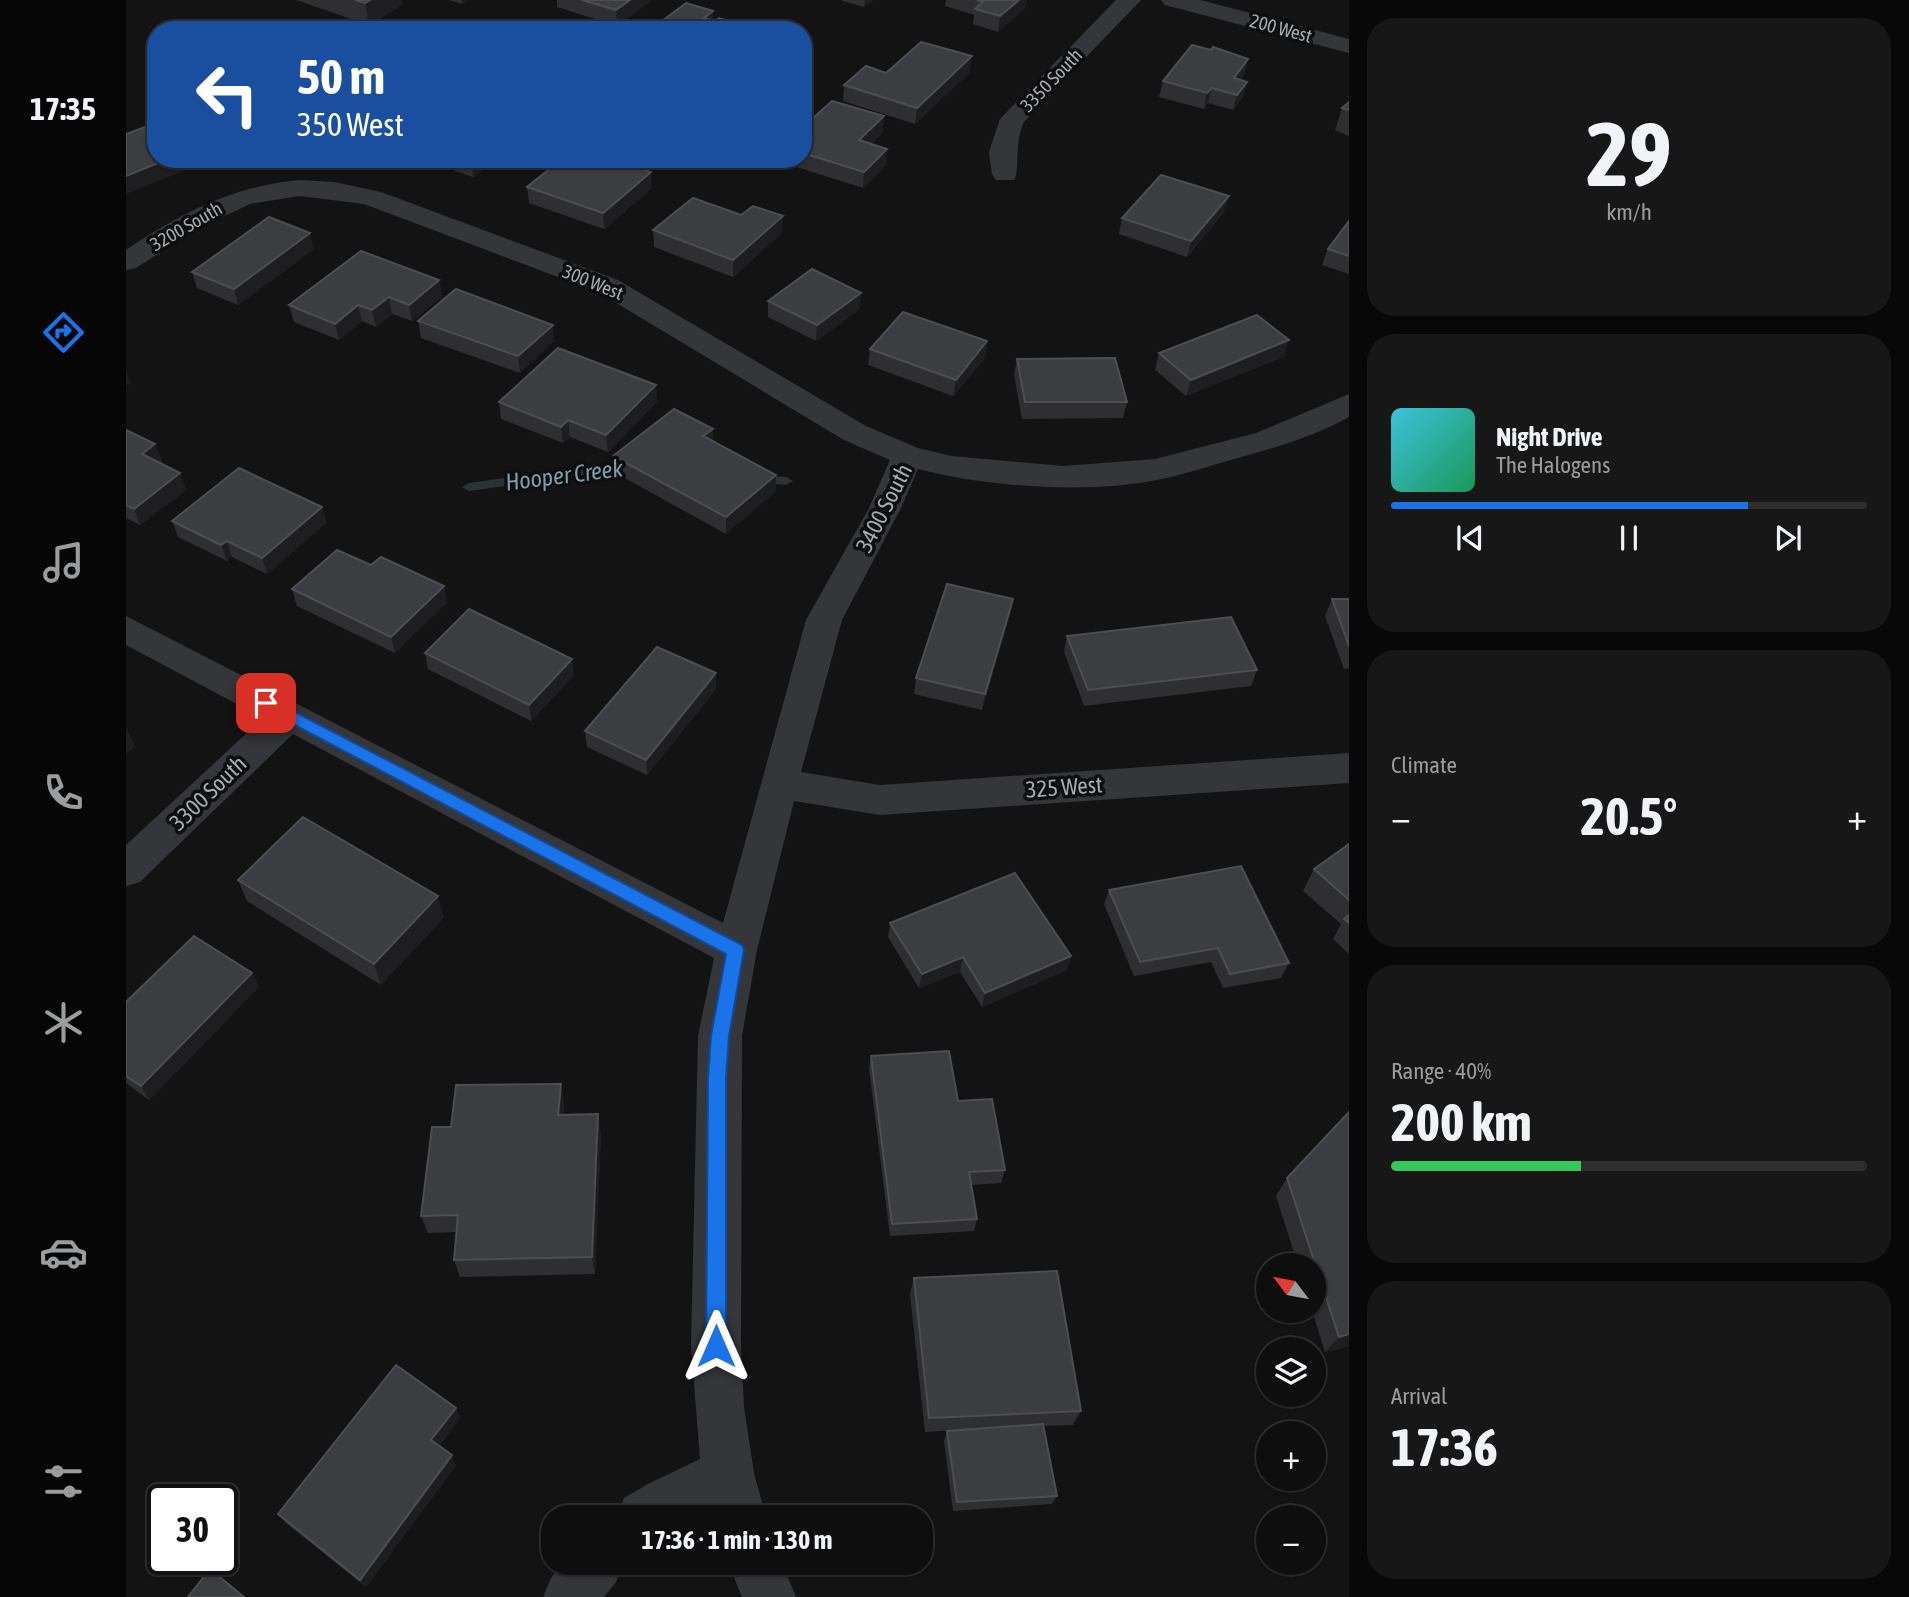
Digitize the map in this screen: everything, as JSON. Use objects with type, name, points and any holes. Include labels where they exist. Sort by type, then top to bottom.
[{"type":"street","name":"3350 South","points":[[1005,174],[1001,155],[1003,136],[1013,119],[1129,0]]},
{"type":"street","name":"200 West","points":[[1173,0],[1349,46]]},
{"type":"street","name":"300 West","points":[[250,195],[293,188],[341,190],[358,194],[608,286],[855,433],[908,456]]},
{"type":"street","name":"3200 South","points":[[126,262],[204,212],[250,195]]},
{"type":"street","name":"3400 South","points":[[734,1495],[719,1407],[716,1346],[717,1090],[720,1036],[736,950],[793,724],[824,620],[886,508],[908,456],[984,472],[1063,477],[1155,470],[1232,450],[1316,422],[1349,404]]},
{"type":"street","points":[[126,629],[736,950]]},
{"type":"street","name":"3300 South","points":[[126,870],[290,715]]},
{"type":"street","name":"325 West","points":[[780,784],[880,800],[1349,768]]},
{"type":"street","points":[[661,1505],[666,1502],[734,1495]]},
{"type":"street","points":[[570,1597],[587,1575]]},
{"type":"street","points":[[760,1575],[769,1597]]},
{"type":"building","points":[[582,0],[630,0],[616,10]]},
{"type":"building","points":[[977,0],[1019,0],[1000,16],[975,9],[983,2]]},
{"type":"building","points":[[686,3],[713,11],[704,18],[715,21],[662,21]]},
{"type":"building","points":[[921,42],[972,56],[917,108],[844,85],[866,66],[886,73]]},
{"type":"building","points":[[1192,45],[1211,50],[1213,47],[1248,59],[1234,78],[1247,82],[1237,95],[1212,88],[1207,93],[1163,81]]},
{"type":"building","points":[[832,101],[884,116],[859,140],[887,149],[864,172],[812,156],[812,119]]},
{"type":"building","points":[[147,128],[147,168],[126,176],[126,134]]},
{"type":"building","points":[[551,168],[640,168],[651,172],[603,213],[527,187]]},
{"type":"building","points":[[1161,175],[1229,196],[1191,241],[1122,218]]},
{"type":"building","points":[[693,198],[741,215],[753,206],[783,216],[733,260],[653,230]]},
{"type":"building","points":[[269,217],[310,233],[234,289],[192,272]]},
{"type":"building","points":[[1349,221],[1349,256],[1328,249]]},
{"type":"building","points":[[361,251],[439,280],[409,305],[389,297],[372,310],[358,305],[335,324],[289,305]]},
{"type":"building","points":[[812,269],[861,293],[817,325],[768,301]]},
{"type":"building","points":[[456,289],[553,325],[518,356],[418,321]]},
{"type":"building","points":[[903,312],[987,341],[956,380],[870,349]]},
{"type":"building","points":[[1257,315],[1289,340],[1191,380],[1159,353]]},
{"type":"building","points":[[558,348],[656,385],[606,435],[568,420],[561,427],[499,402]]},
{"type":"building","points":[[1115,358],[1127,402],[1025,402],[1017,359]]},
{"type":"building","points":[[674,409],[713,429],[703,436],[776,475],[726,517],[613,456]]},
{"type":"building","points":[[126,430],[155,444],[142,454],[180,473],[134,509],[126,505]]},
{"type":"building","points":[[239,468],[322,507],[262,558],[227,541],[221,545],[172,521]]},
{"type":"building","points":[[337,550],[371,565],[381,557],[444,586],[391,637],[292,589]]},
{"type":"building","points":[[947,584],[1013,599],[985,694],[916,678]]},
{"type":"building","points":[[1332,599],[1349,599],[1349,646]]},
{"type":"building","points":[[469,609],[572,659],[529,705],[425,653]]},
{"type":"building","points":[[1231,617],[1257,670],[1088,690],[1067,636]]},
{"type":"building","points":[[657,647],[716,673],[646,760],[585,731]]},
{"type":"building","points":[[303,817],[438,896],[374,964],[238,880]]},
{"type":"building","points":[[1349,844],[1349,900],[1314,869]]},
{"type":"building","points":[[1241,866],[1289,963],[1230,974],[1218,948],[1140,962],[1109,890]]},
{"type":"building","points":[[1015,873],[1071,956],[985,993],[963,957],[922,974],[890,923]]},
{"type":"building","points":[[194,936],[252,973],[141,1086],[126,1076],[126,1002]]},
{"type":"building","points":[[949,1051],[958,1101],[992,1099],[1005,1170],[969,1172],[977,1219],[892,1224],[871,1056]]},
{"type":"building","points":[[561,1084],[558,1115],[598,1114],[592,1257],[454,1260],[458,1215],[421,1216],[432,1127],[451,1127],[456,1085]]},
{"type":"building","points":[[1349,1112],[1349,1334],[1339,1337],[1326,1297],[1326,1253],[1312,1253],[1287,1178]]},
{"type":"building","points":[[1057,1271],[1081,1411],[929,1418],[914,1278]]},
{"type":"building","points":[[396,1365],[456,1408],[431,1440],[452,1455],[360,1580],[278,1514]]},
{"type":"building","points":[[1043,1424],[1057,1496],[957,1502],[947,1431]]},
{"type":"building","points":[[205,1575],[217,1575],[244,1597],[188,1597]]},
{"type":"waterway","name":"Hooper Creek","points":[[469,487],[622,466],[634,467]]},
{"type":"waterway","name":"Hooper Creek","points":[[757,479],[786,481]]},
{"type":"route","points":[[266,703],[736,950],[720,1036],[717,1078],[716,1346]]}]
